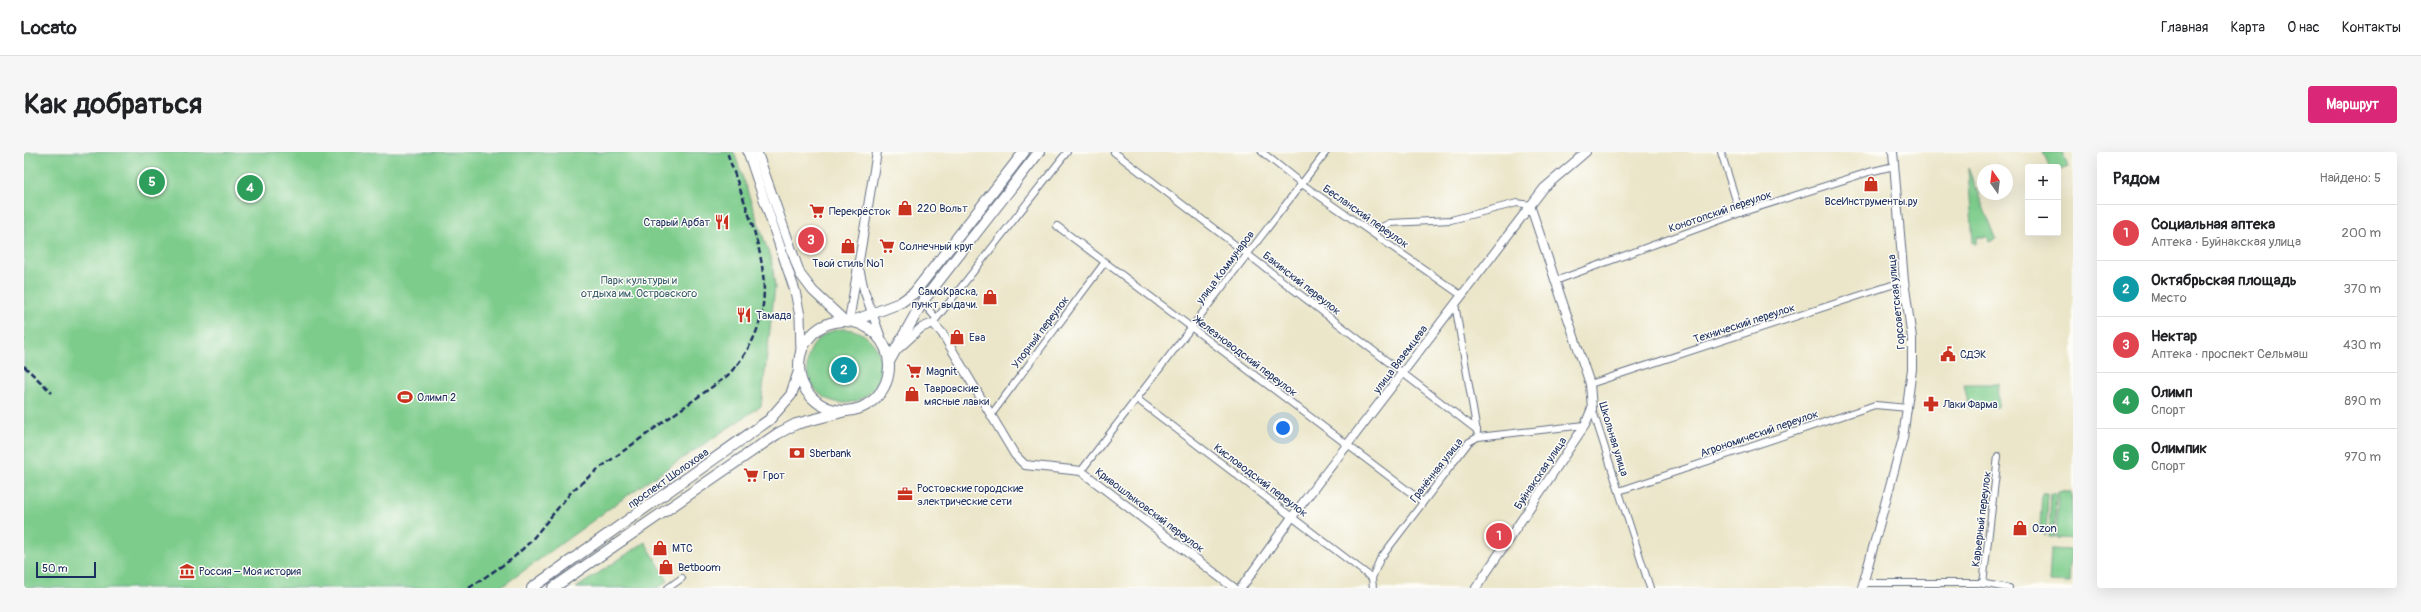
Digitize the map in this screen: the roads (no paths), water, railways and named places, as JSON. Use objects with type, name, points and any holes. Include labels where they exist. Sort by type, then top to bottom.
[{"type":"main road","points":[[748,152],[795,291],[800,316],[801,352],[799,371],[802,383],[814,399],[827,408],[846,411]]},
{"type":"main road","points":[[757,152],[800,274],[813,291],[849,321],[864,325],[881,338],[890,360]]},
{"type":"main road","points":[[801,352],[808,338],[818,329],[827,324],[849,321],[872,315],[900,303],[914,293],[1024,152]]},
{"type":"main road","points":[[553,588],[782,431],[796,424],[860,408],[877,397],[887,382],[890,360],[894,350],[922,302],[1039,152]]},
{"type":"main road","name":"проспект Шолохова","points":[[532,588],[770,420],[791,395],[799,371]]},
{"type":"street","points":[[849,321],[860,267],[877,152]]},
{"type":"street","points":[[894,350],[901,347],[921,328],[934,320],[1067,152]]},
{"type":"street","name":"Бакинский переулок","points":[[1114,152],[1248,254],[1477,434]]},
{"type":"street","name":"Бесланский переулок","points":[[1262,152],[1302,184],[1461,295]]},
{"type":"street","name":"улица Коммунаров","points":[[1081,471],[1326,152]]},
{"type":"street","name":"улица Вяземцева","points":[[1241,588],[1292,517],[1348,446],[1530,205],[1544,188],[1586,152]]},
{"type":"street","points":[[1721,152],[1740,213]]},
{"type":"street","name":"Горсоветская улица","points":[[1863,585],[1903,438],[1912,369],[1912,338],[1904,281],[1893,152]]},
{"type":"street","name":"Конотопский переулок","points":[[1555,281],[1740,213],[1869,172],[1894,166]]},
{"type":"street","points":[[1371,232],[1390,223],[1451,220],[1517,203],[1530,205]]},
{"type":"street","name":"Школьная улица","points":[[1530,205],[1590,384],[1592,408],[1650,588]]},
{"type":"street","name":"Железноводский переулок","points":[[1057,226],[1422,502]]},
{"type":"street","name":"Упорный переулок","points":[[991,415],[1105,262]]},
{"type":"street","points":[[860,267],[872,315],[881,338]]},
{"type":"street","name":"Технический переулок","points":[[1590,384],[1904,281]]},
{"type":"street","points":[[922,302],[934,320]]},
{"type":"street","points":[[1455,304],[1477,434]]},
{"type":"street","name":"Кривошлыковский переулок","points":[[934,320],[1015,456],[1025,465],[1081,471],[1234,588]]},
{"type":"street","name":"Кисловодский переулок","points":[[1136,399],[1372,578]]},
{"type":"street","name":"Агрономический переулок","points":[[1619,492],[1874,405],[1908,408]]},
{"type":"street","name":"Буйнакская улица","points":[[1476,588],[1585,425],[1592,408]]},
{"type":"street","name":"Гранённая улица","points":[[1373,588],[1372,578],[1380,559],[1422,502],[1477,434],[1585,425]]},
{"type":"street","name":"Карьерный переулок","points":[[1983,584],[1998,456]]},
{"type":"street","points":[[668,588],[682,578]]},
{"type":"street","points":[[1863,585],[1983,584],[2009,588]]},
{"type":"railway","points":[[469,588],[512,559],[530,542],[572,491],[597,470],[727,376],[748,350],[759,323],[764,295],[762,267],[748,210],[727,152]]},
{"type":"railway","points":[[24,366],[52,393]]},
{"type":"place","name":"Олимпик","points":[[152,182]]},
{"type":"place","name":"ВсеИнструменты.ру","points":[[1871,184]]},
{"type":"place","name":"Олимп","points":[[250,188]]},
{"type":"place","name":"220 Вольт","points":[[905,208]]},
{"type":"place","name":"Перекрёсток","points":[[817,211]]},
{"type":"place","name":"Старый Арбат","points":[[722,222]]},
{"type":"place","name":"Нектар","points":[[811,240]]},
{"type":"place","name":"Твой стиль №1","points":[[848,246]]},
{"type":"place","name":"Солнечный круг","points":[[887,246]]},
{"type":"place","name":"СамоКраска, пункт выдачи.","points":[[990,297]]},
{"type":"place","name":"Тамада","points":[[744,315]]},
{"type":"place","name":"Ева","points":[[957,337]]},
{"type":"place","name":"СДЭК","points":[[1948,354]]},
{"type":"place","name":"Октябрьская площадь","points":[[844,370]]},
{"type":"place","name":"Magnit","points":[[914,371]]},
{"type":"place","name":"Тавровские мясные лавки","points":[[912,394]]},
{"type":"place","name":"Олимп 2","points":[[405,397]]},
{"type":"place","name":"Лаки Фарма","points":[[1931,404]]},
{"type":"place","name":"Sberbank","points":[[797,453]]},
{"type":"place","name":"Грот","points":[[751,475]]},
{"type":"place","name":"Ростовские городские электрические сети","points":[[905,494]]},
{"type":"place","name":"Ozon","points":[[2020,528]]},
{"type":"place","name":"Социальная аптека","points":[[1499,536]]},
{"type":"place","name":"МТС","points":[[660,548]]},
{"type":"place","name":"Betboom","points":[[666,567]]},
{"type":"place","name":"Россия – Моя история","points":[[187,571]]},
{"type":"park label","name":"Парк культуры и отдыха им. Островского","points":[[639,286]]}]
